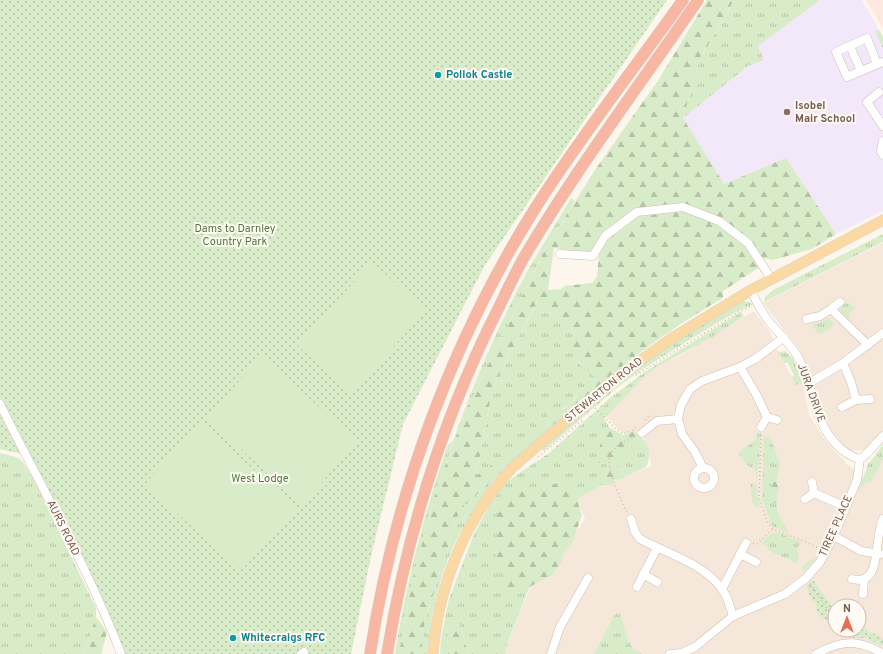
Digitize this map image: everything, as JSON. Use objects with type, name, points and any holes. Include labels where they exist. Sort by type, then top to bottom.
[{"type":"highway","points":[[370,654],[379,604],[399,517],[440,396],[475,318],[503,264],[539,203],[596,118],[683,0]]},
{"type":"highway","points":[[387,654],[395,608],[410,544],[432,468],[462,387],[488,327],[523,260],[560,200],[627,99],[698,0]]},
{"type":"main road","name":"STEWARTON ROAD","points":[[433,654],[435,635],[444,594],[457,556],[473,521],[500,482],[529,453],[616,378],[672,338],[751,290],[883,220]]},
{"type":"street","points":[[867,38],[880,63],[847,77],[836,52],[850,46],[867,38]]},
{"type":"street","points":[[850,46],[861,71]]},
{"type":"street","points":[[882,92],[867,102],[883,126]]},
{"type":"street","points":[[883,141],[881,151],[883,155]]},
{"type":"street","points":[[560,254],[593,256],[605,236],[637,212],[683,207],[718,221],[748,243],[772,280]]},
{"type":"street","name":"JURA DRIVE","points":[[751,290],[770,323],[784,338],[798,357],[817,415],[828,435],[850,456],[860,459]]},
{"type":"street","points":[[807,319],[820,316],[840,302]]},
{"type":"street","points":[[831,309],[868,345]]},
{"type":"street","points":[[808,384],[843,363],[883,333]]},
{"type":"street","points":[[702,468],[695,452],[682,434],[678,419],[681,405],[690,389],[697,383],[755,360],[784,338]]},
{"type":"street","points":[[843,363],[851,382],[856,400]]},
{"type":"street","points":[[740,367],[756,394],[767,417],[778,420]]},
{"type":"street","points":[[842,407],[856,400],[870,399]]},
{"type":"street","name":"AURS ROAD","points":[[0,404],[105,612],[121,654]]},
{"type":"street","points":[[761,427],[767,417]]},
{"type":"street","points":[[640,429],[657,420],[678,419]]},
{"type":"street","points":[[860,459],[867,455],[876,442],[883,436]]},
{"type":"street","name":"TIREE PLACE","points":[[670,654],[682,653],[695,648],[733,616],[785,594],[806,578],[820,562],[834,536],[857,480],[860,459]]},
{"type":"street","points":[[812,482],[814,493]]},
{"type":"street","points":[[814,493],[846,507]]},
{"type":"street","points":[[805,499],[814,493]]},
{"type":"street","points":[[631,519],[640,539],[697,567],[714,579],[727,597],[733,616]]},
{"type":"street","points":[[852,579],[864,580],[870,578],[878,571],[880,562],[880,530],[883,519]]},
{"type":"street","points":[[834,536],[861,552],[880,554]]},
{"type":"street","points":[[722,589],[746,543]]},
{"type":"street","points":[[637,587],[657,548]]},
{"type":"street","points":[[740,554],[756,562]]},
{"type":"street","points":[[644,574],[656,582]]},
{"type":"street","points":[[550,654],[560,627],[588,578]]},
{"type":"street","points":[[863,594],[864,580]]},
{"type":"street","points":[[816,654],[828,647],[856,642],[872,647],[883,654]]},
{"type":"path","points":[[635,376],[739,312],[758,304]]},
{"type":"path","points":[[595,408],[623,434],[640,429]]},
{"type":"path","points":[[644,420],[650,415],[657,420]]},
{"type":"path","points":[[536,459],[584,418]]},
{"type":"path","points":[[761,427],[759,498],[768,524],[773,530],[827,551]]},
{"type":"path","points":[[631,519],[623,505],[610,469],[609,457],[614,448],[640,429]]},
{"type":"path","points":[[746,543],[757,544],[773,530]]},
{"type":"path","points":[[806,578],[827,608]]},
{"type":"shaded area","name":"Isobel Mair School","points":[[820,0],[862,0],[883,37],[883,211],[836,234],[786,158],[724,184],[683,118],[748,66],[764,60],[758,46]]},
{"type":"shaded area","points":[[866,0],[883,0],[883,28]]},
{"type":"shaded area","points":[[883,243],[883,437],[866,450],[849,451],[824,426],[817,393],[800,350],[763,303]]},
{"type":"shaded area","points":[[754,311],[770,332],[778,352],[796,384],[803,383],[809,415],[825,440],[847,464],[870,482],[883,459],[883,654],[506,654],[505,649],[531,586],[547,575],[585,519],[576,497],[651,466],[644,438],[621,432],[606,416],[644,377],[657,367],[683,354]]},
{"type":"green space","name":"Dams to Darnley Country Park","points":[[0,0],[667,0],[485,265],[403,424],[371,556],[351,654],[121,654],[43,488],[21,454],[0,449]]},
{"type":"green space","points":[[707,0],[734,0],[700,59],[683,118],[724,184],[786,158],[836,234],[812,249],[773,260],[762,258],[750,240],[743,233],[739,238],[760,267],[723,291],[723,298],[678,326],[635,356],[593,390],[550,428],[546,416],[551,410],[564,409],[576,398],[577,393],[597,379],[580,365],[572,343],[573,323],[539,308],[538,299],[492,389],[479,461],[474,476],[489,470],[493,458],[508,456],[512,462],[479,491],[475,498],[461,506],[425,620],[421,654],[399,654],[412,581],[437,487],[466,410],[547,246],[595,170],[659,79]],"holes":[[[554,248],[599,255],[597,277],[592,283],[564,286],[562,289],[548,290]]]},
{"type":"green space","points":[[734,0],[820,0],[758,46],[764,60],[748,66],[683,118],[700,59]]},
{"type":"green space","points":[[879,30],[883,37],[883,48],[875,31]]},
{"type":"green space","points":[[571,198],[575,201],[547,246],[466,410],[437,487],[412,581],[399,654],[395,654],[404,602],[416,551],[446,450],[448,445],[453,441],[478,375],[507,310],[529,268]]},
{"type":"green space","points":[[883,234],[883,242],[764,302],[765,297],[773,290]]},
{"type":"green space","points":[[372,262],[426,310],[352,394],[297,345]]},
{"type":"green space","points":[[539,298],[539,308],[573,323],[572,343],[597,379],[577,393],[569,405],[546,416],[550,428],[512,462],[474,477],[479,461],[492,389]]},
{"type":"green space","points":[[743,301],[753,304],[730,315],[694,337],[643,369],[614,390],[611,388],[617,382],[672,343]]},
{"type":"green space","points":[[848,302],[855,309],[850,313],[849,321],[840,314],[842,306]]},
{"type":"green space","points":[[741,312],[744,316],[714,336],[657,367],[644,377],[604,419],[610,428],[602,439],[600,463],[607,464],[608,469],[603,485],[580,497],[571,482],[505,649],[506,654],[468,654],[461,627],[447,628],[447,639],[452,654],[440,654],[441,638],[449,599],[474,534],[489,506],[505,483],[534,463],[556,458],[576,433],[578,427],[597,416],[609,399],[646,371]]},
{"type":"green space","points":[[829,318],[835,325],[819,335],[812,325]]},
{"type":"green space","points":[[785,351],[793,358],[803,383],[796,385],[792,377],[794,375],[788,363],[784,363],[778,352]]},
{"type":"green space","points":[[261,356],[358,441],[303,504],[206,419]]},
{"type":"green space","points":[[611,388],[614,390],[544,451],[541,448]]},
{"type":"green space","points":[[610,398],[597,416],[578,427],[574,438],[562,455],[534,463],[548,454]]},
{"type":"green space","name":"West Lodge","points":[[200,422],[297,508],[242,570],[144,485]]},
{"type":"green space","points":[[610,428],[623,435],[633,432],[633,430],[643,439],[641,443],[627,448],[620,454],[618,464],[623,473],[626,475],[624,478],[613,481],[614,485],[603,485],[608,469],[607,464],[600,463],[596,458],[602,439]]},
{"type":"green space","points":[[759,430],[761,433],[757,479],[756,470],[747,465],[738,453],[754,441]]},
{"type":"green space","points":[[764,436],[768,438],[770,436],[780,464],[776,482],[774,482],[771,502],[777,503],[777,512],[789,533],[772,526],[762,499]]},
{"type":"green space","points":[[643,439],[649,452],[649,460],[646,467],[625,477],[626,475],[623,473],[618,464],[620,454],[629,447],[640,443]]},
{"type":"green space","points":[[883,444],[883,460],[870,483],[867,481],[858,492],[868,464]]},
{"type":"green space","points":[[0,453],[18,458],[27,468],[96,608],[96,617],[84,654],[0,654]]},
{"type":"green space","points":[[499,473],[469,518],[453,547],[442,576],[434,607],[428,654],[421,654],[425,620],[461,506],[475,498],[479,491]]},
{"type":"green space","points":[[571,482],[580,497],[577,500],[582,515],[572,544],[564,552],[561,563],[552,575],[531,586],[525,592],[506,588],[496,559],[498,508],[507,500],[523,491],[541,486]]},
{"type":"green space","points":[[774,482],[776,482],[779,489],[777,494],[777,503],[771,502],[769,498],[772,493],[770,487]]},
{"type":"green space","points":[[756,483],[757,496],[760,506],[757,507],[753,504],[750,484]]},
{"type":"green space","points":[[776,532],[801,542],[797,549],[799,556],[796,564],[767,550],[768,547],[761,543],[772,533]]},
{"type":"green space","points":[[817,558],[805,571],[801,567],[813,559]]},
{"type":"green space","points":[[813,580],[827,600],[827,620],[818,614],[815,601],[812,602],[806,585]]},
{"type":"green space","points":[[620,613],[628,640],[632,647],[642,654],[594,654],[615,614]]},
{"type":"green space","points":[[453,616],[461,627],[468,654],[452,654],[448,643],[447,631]]},
{"type":"green space","points":[[96,617],[107,632],[101,654],[84,654]]},
{"type":"green space","points":[[867,630],[881,637],[883,640],[883,646],[865,638],[867,638]]},
{"type":"place","name":"Pollok Castle","points":[[438,75]]},
{"type":"place","name":"Isobel Mair School","points":[[787,112]]},
{"type":"place","name":"Whitecraigs RFC","points":[[233,638]]}]
